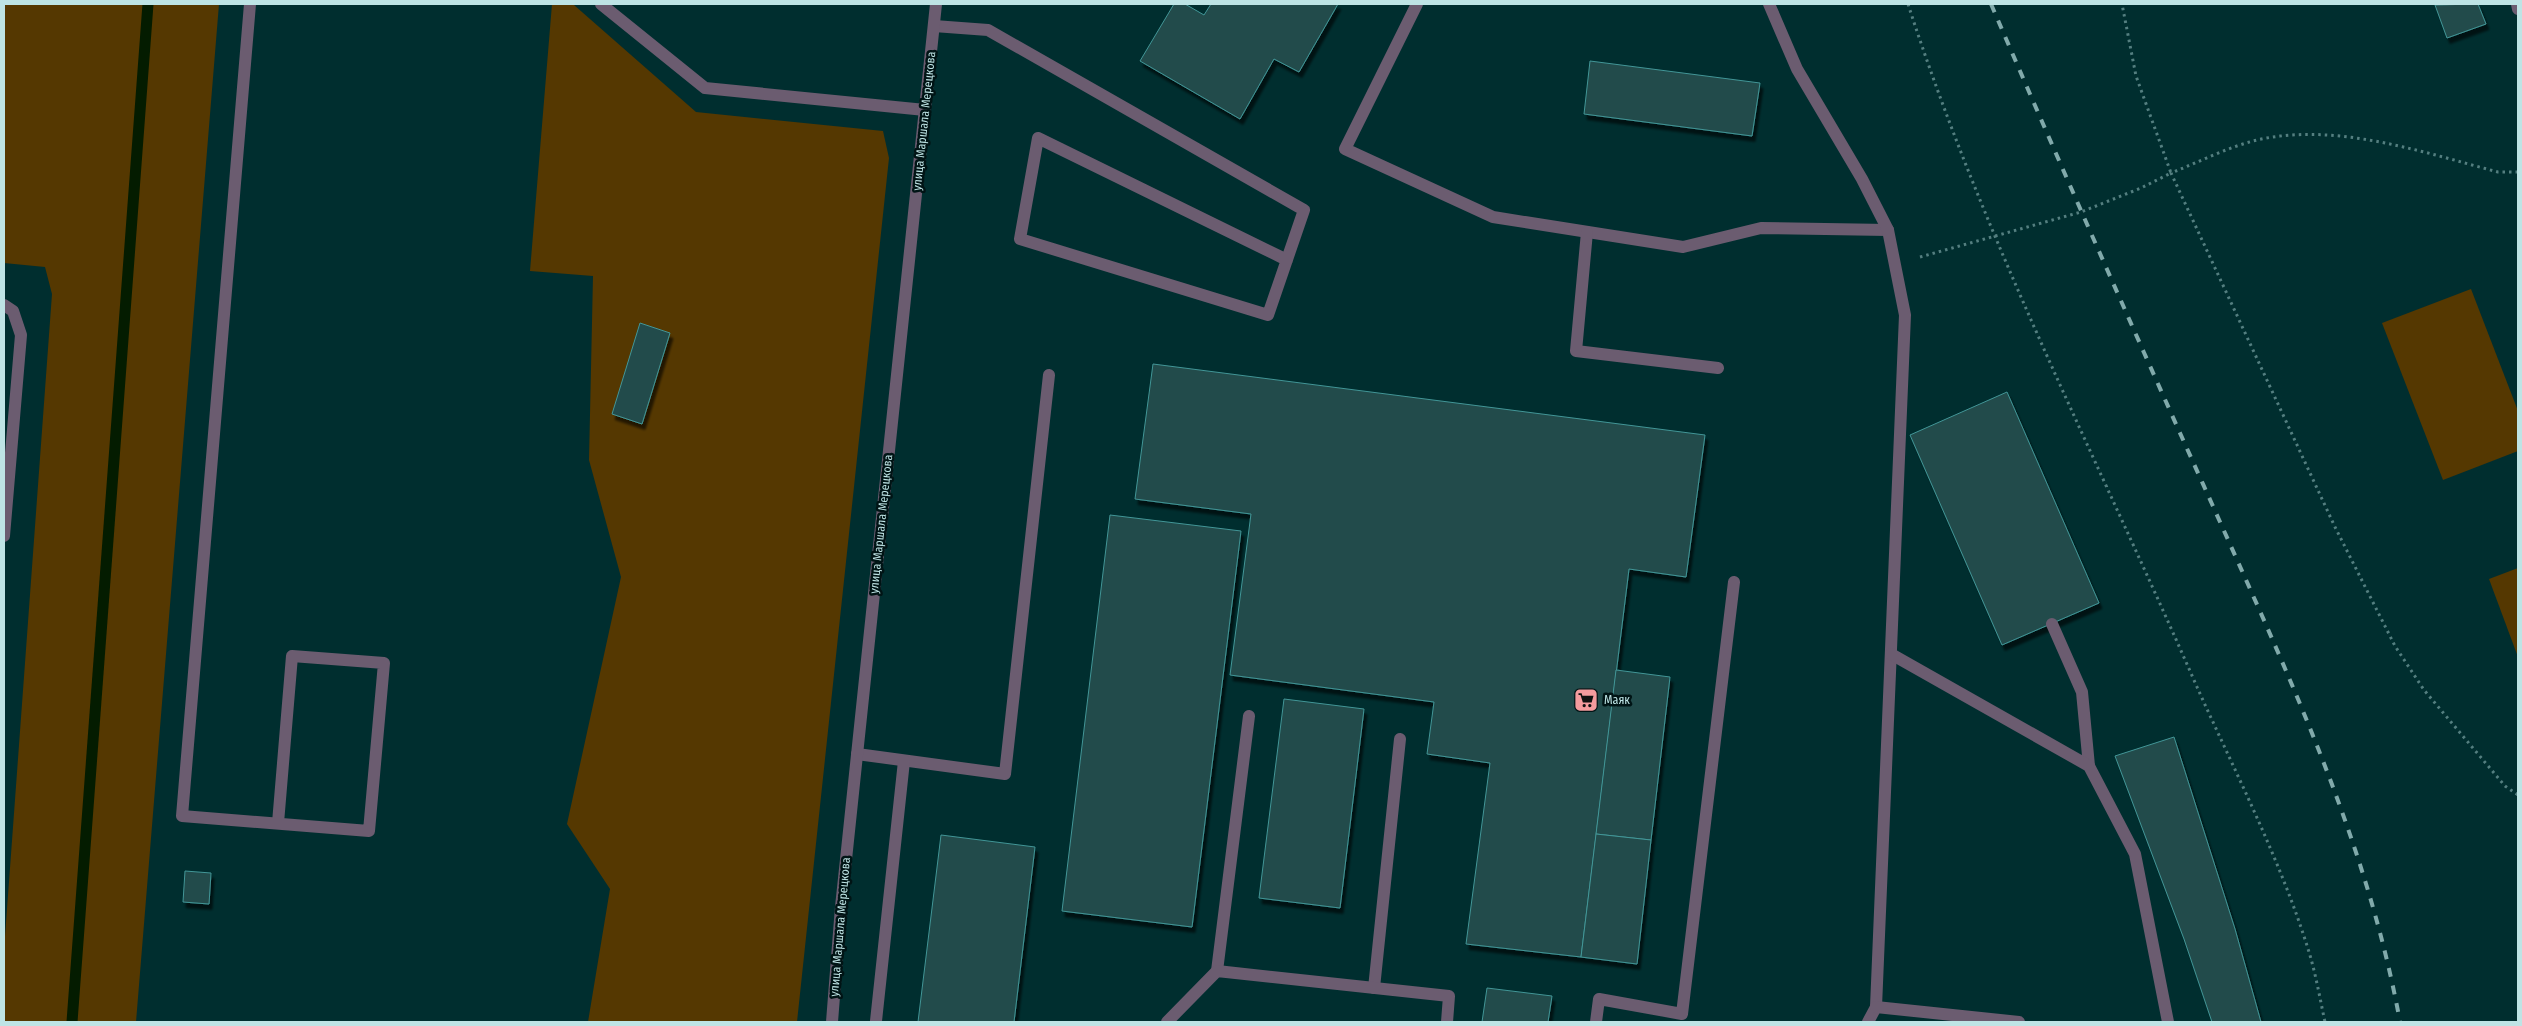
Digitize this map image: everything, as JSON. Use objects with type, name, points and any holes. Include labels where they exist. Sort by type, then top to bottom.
[{"type":"street","points":[[250,4],[182,816],[278,824],[369,831],[384,663],[292,656],[278,824]]},
{"type":"street","points":[[601,4],[705,88],[925,110]]},
{"type":"street","name":"улица Маршала Мерецкова","points":[[832,1022],[841,907],[936,4]]},
{"type":"street","points":[[1417,4],[1345,148],[1493,217],[1683,247],[1761,228],[1888,230]]},
{"type":"street","points":[[1770,4],[1796,69],[1862,179],[1888,230],[1905,315],[1876,1007],[1868,1022]]},
{"type":"street","points":[[2516,4],[2518,9]]},
{"type":"street","points":[[934,26],[988,30],[1304,210],[1287,260],[1268,315],[1020,239],[1038,138],[1287,260]]},
{"type":"street","points":[[1587,232],[1576,351],[1718,368]]},
{"type":"street","points":[[4,305],[13,311],[21,335],[4,536]]},
{"type":"street","points":[[857,754],[1005,774],[1049,375]]},
{"type":"street","points":[[1596,1022],[1599,999],[1682,1014],[1734,582]]},
{"type":"street","points":[[2052,624],[2082,692],[2089,766],[2135,854],[2168,1022]]},
{"type":"street","points":[[1891,654],[2089,766]]},
{"type":"street","points":[[1167,1022],[1217,971],[1248,716]]},
{"type":"street","points":[[1374,988],[1400,739]]},
{"type":"street","points":[[876,1021],[904,761]]},
{"type":"street","points":[[1217,971],[1450,996],[1447,1022]]},
{"type":"street","points":[[1876,1007],[2019,1022]]},
{"type":"path","points":[[1908,4],[1936,86],[2010,276],[2174,634],[2280,872],[2310,953],[2325,1022]]},
{"type":"path","points":[[2122,4],[2136,76],[2171,173],[2335,527],[2395,646],[2424,690],[2505,786],[2518,795]]},
{"type":"path","points":[[1895,265],[1951,247],[2081,212],[2141,188],[2171,173],[2257,140],[2301,134],[2364,140],[2498,172],[2518,172]]},
{"type":"shaded area","points":[[4,4],[219,4],[136,1022],[4,1022],[4,950],[52,294],[45,267],[4,263]]},
{"type":"shaded area","points":[[552,4],[574,5],[696,112],[883,131],[889,158],[797,1022],[588,1022],[610,889],[567,824],[621,577],[589,460],[593,276],[530,271]]},
{"type":"shaded area","points":[[2471,289],[2518,411],[2518,451],[2443,480],[2382,323]]},
{"type":"shaded area","points":[[2518,568],[2518,657],[2489,579]]},
{"type":"building","points":[[1174,4],[1185,4],[1204,15],[1211,4],[1338,4],[1299,72],[1274,59],[1240,119],[1140,61]]},
{"type":"building","points":[[2478,4],[2486,24],[2447,38],[2435,5]]},
{"type":"building","points":[[1590,61],[1760,83],[1752,136],[1584,114]]},
{"type":"building","points":[[640,323],[670,333],[642,424],[612,414]]},
{"type":"building","points":[[1153,364],[1705,435],[1686,577],[1629,569],[1581,957],[1466,944],[1490,763],[1427,754],[1434,702],[1230,675],[1251,514],[1135,499]]},
{"type":"building","points":[[2007,392],[2099,603],[2002,645],[1910,435]]},
{"type":"building","points":[[1110,515],[1241,531],[1192,927],[1062,911]]},
{"type":"building","points":[[1616,670],[1670,677],[1651,840],[1596,834]]},
{"type":"building","points":[[1284,699],[1364,709],[1340,908],[1259,898]]},
{"type":"building","points":[[2174,737],[2235,929],[2261,1022],[2212,1022],[2184,939],[2115,756]]},
{"type":"building","points":[[1596,834],[1651,840],[1637,964],[1581,957]]},
{"type":"building","points":[[941,835],[1035,847],[1014,1022],[918,1022]]},
{"type":"building","points":[[185,871],[211,873],[209,904],[183,902]]},
{"type":"building","points":[[1487,988],[1552,996],[1548,1022],[1482,1022]]},
{"type":"waterway","points":[[72,1022],[148,4]]},
{"type":"railway","points":[[1991,4],[2268,630],[2322,758],[2346,822],[2367,888],[2386,954],[2400,1022]]},
{"type":"place","name":"Маяк","points":[[1586,700]]}]
